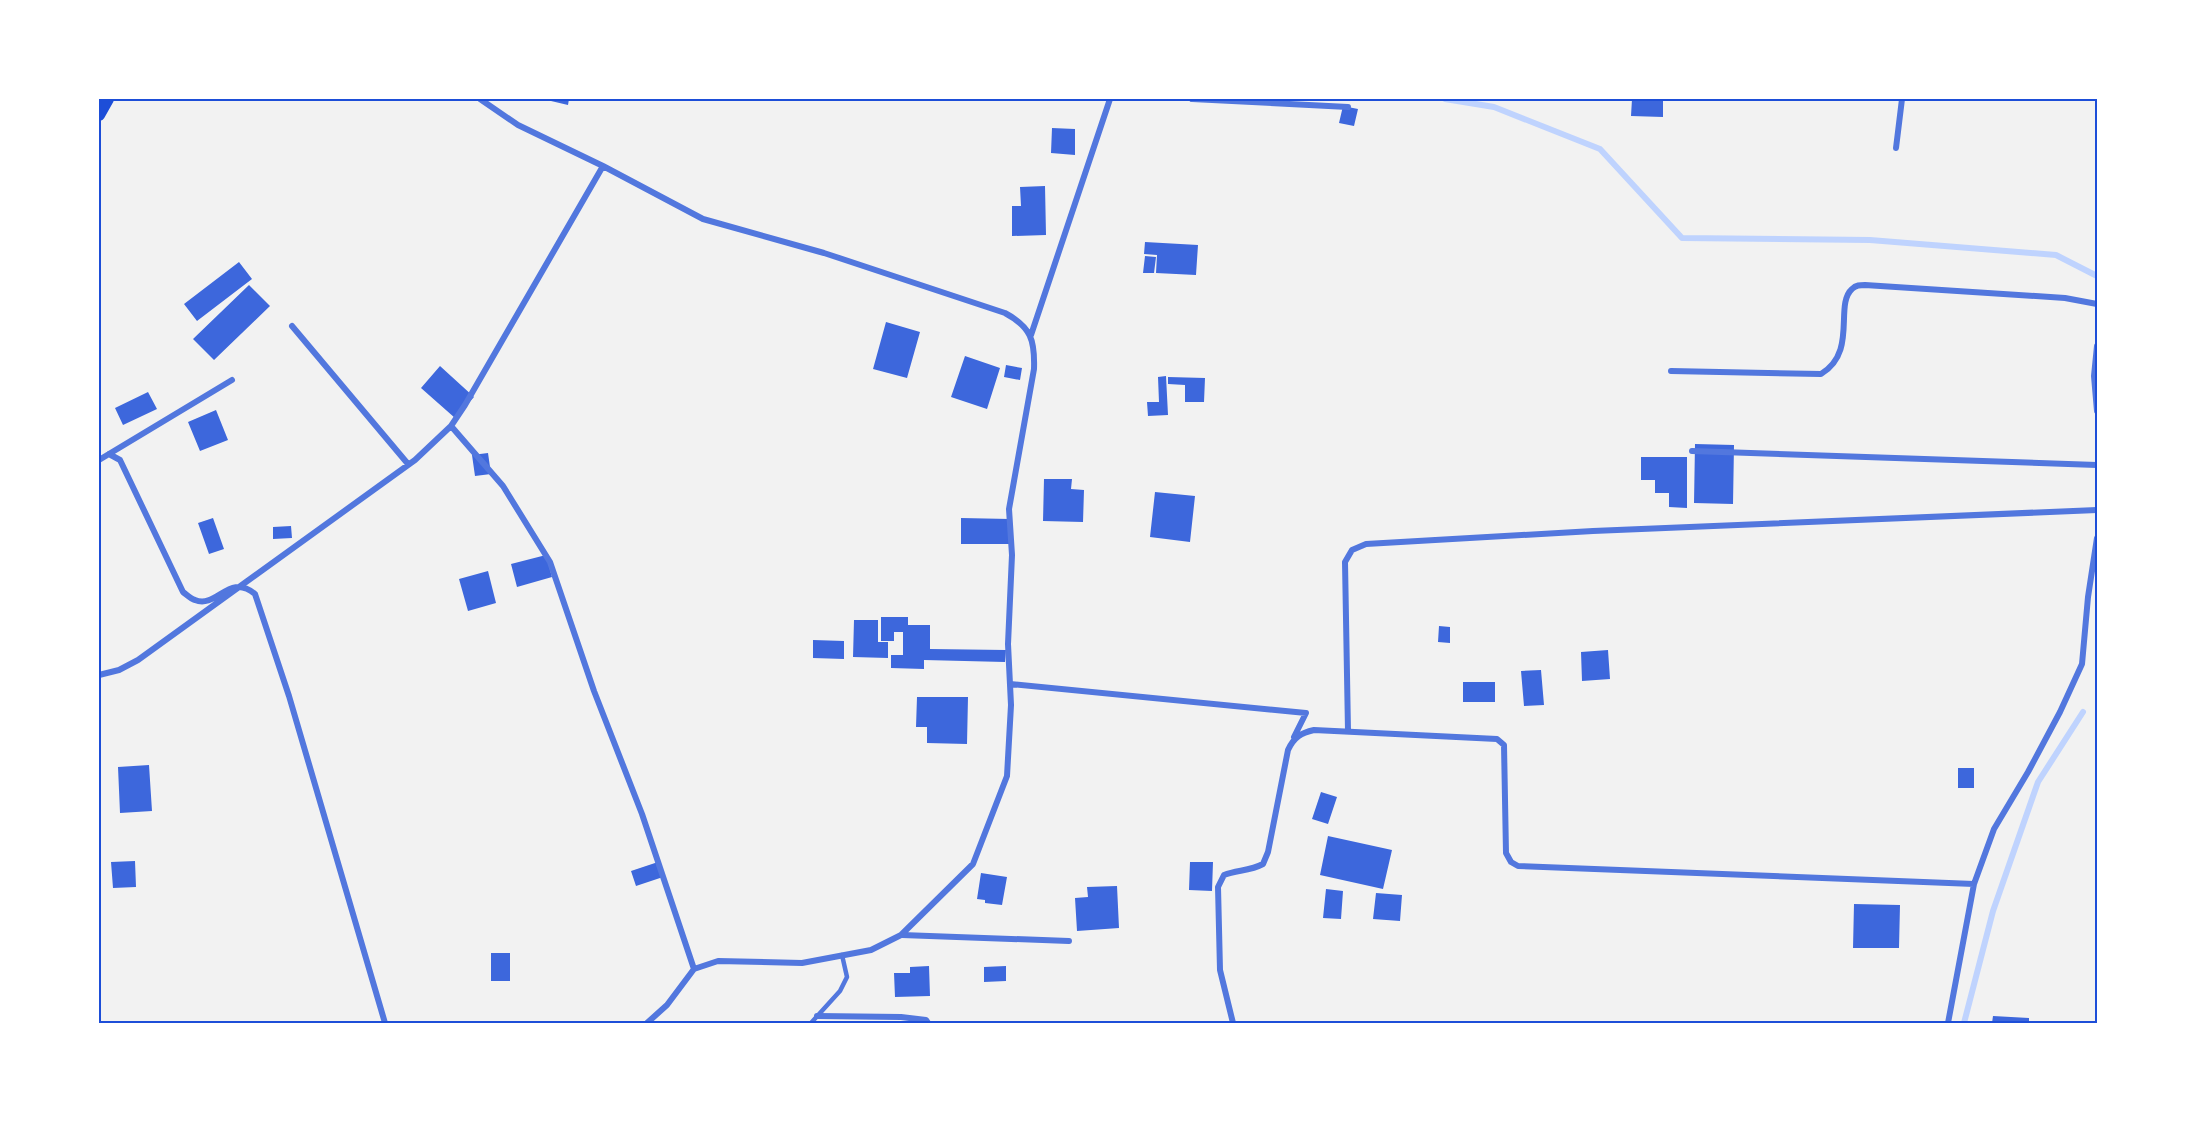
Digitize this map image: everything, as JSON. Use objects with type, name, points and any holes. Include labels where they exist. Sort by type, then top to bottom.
[{"type":"main road","points":[[99,115],[108,99]]},
{"type":"street","points":[[480,99],[518,125],[603,166],[703,219],[824,253],[1005,313],[1018,320],[1031,335],[1035,350],[1034,369],[1009,509],[1012,555],[1008,644],[1010,684],[1007,776],[973,864],[901,935],[871,950],[802,963],[718,961],[694,969],[668,1005],[647,1023]]},
{"type":"street","points":[[1031,335],[1110,99]]},
{"type":"street","points":[[1192,99],[1348,107]]},
{"type":"street","points":[[1896,148],[1902,99]]},
{"type":"street","points":[[99,675],[118,670],[138,660],[408,464],[451,426],[603,166]]},
{"type":"street","points":[[1671,372],[1821,375],[1839,356],[1844,335],[1846,301],[1850,290],[1856,286],[2065,298],[2097,304]]},
{"type":"street","points":[[292,326],[408,464]]},
{"type":"street","points":[[2097,346],[2094,376],[2097,411]]},
{"type":"street","points":[[99,460],[232,380]]},
{"type":"street","points":[[451,426],[503,486],[550,562],[594,691],[642,814],[694,969]]},
{"type":"street","points":[[1692,451],[2097,465]]},
{"type":"street","points":[[109,454],[120,460],[183,592],[194,600],[203,602],[230,587],[240,586],[255,594],[290,696],[385,1023]]},
{"type":"street","points":[[1348,731],[1345,562],[1352,550],[1366,544],[1593,531],[2097,510]]},
{"type":"street","points":[[1948,1023],[1974,884],[1994,829],[2038,752],[2082,664],[2088,597],[2097,538]]},
{"type":"street","points":[[1010,684],[1306,712],[1288,750],[1268,852],[1263,864],[1252,870],[1236,870],[1224,875],[1218,887],[1220,970],[1233,1023]]},
{"type":"street","points":[[1292,741],[1301,733],[1314,730],[1497,739],[1504,745],[1506,853],[1511,862],[1518,866],[1974,884]]},
{"type":"street","points":[[901,935],[1069,941]]},
{"type":"street","points":[[817,1016],[901,1017],[926,1020],[928,1023]]},
{"type":"lane","points":[[811,1023],[840,991],[847,977],[842,955]]},
{"type":"building","points":[[551,99],[569,99],[568,105],[551,101]]},
{"type":"building","points":[[1632,99],[1663,99],[1663,117],[1631,116]]},
{"type":"building","points":[[1343,106],[1358,109],[1354,126],[1339,123]]},
{"type":"building","points":[[1052,128],[1075,129],[1075,155],[1051,153]]},
{"type":"building","points":[[1045,186],[1046,235],[1012,236],[1012,206],[1021,206],[1020,187]]},
{"type":"building","points":[[1145,242],[1198,245],[1196,275],[1156,273],[1157,255],[1144,254]]},
{"type":"building","points":[[1145,256],[1156,257],[1154,273],[1143,273]]},
{"type":"building","points":[[239,262],[252,279],[197,321],[184,304]]},
{"type":"building","points":[[249,285],[270,306],[214,360],[193,339]]},
{"type":"building","points":[[886,322],[920,332],[907,378],[873,369]]},
{"type":"building","points":[[965,356],[1000,368],[987,409],[951,397]]},
{"type":"building","points":[[1006,365],[1022,368],[1020,380],[1004,377]]},
{"type":"building","points":[[440,366],[474,397],[455,418],[421,388]]},
{"type":"building","points":[[1166,376],[1168,415],[1148,416],[1147,402],[1159,402],[1158,377]]},
{"type":"building","points":[[1168,377],[1205,378],[1204,402],[1185,402],[1185,385],[1168,384]]},
{"type":"building","points":[[148,392],[157,409],[123,425],[115,408]]},
{"type":"building","points":[[216,410],[228,440],[200,451],[188,422]]},
{"type":"building","points":[[1695,444],[1734,445],[1733,504],[1694,503]]},
{"type":"building","points":[[488,453],[491,474],[475,476],[472,455]]},
{"type":"building","points":[[1641,457],[1687,457],[1687,508],[1669,507],[1669,493],[1655,493],[1655,480],[1641,480]]},
{"type":"building","points":[[1044,479],[1072,479],[1071,489],[1084,490],[1083,522],[1043,521]]},
{"type":"building","points":[[1155,492],[1195,496],[1190,542],[1150,537]]},
{"type":"building","points":[[213,518],[224,549],[209,554],[198,523]]},
{"type":"building","points":[[961,518],[1010,519],[1010,544],[961,544]]},
{"type":"building","points":[[291,526],[292,538],[273,539],[273,527]]},
{"type":"building","points":[[546,555],[552,577],[517,587],[511,564]]},
{"type":"building","points":[[488,571],[496,603],[468,611],[459,579]]},
{"type":"building","points":[[881,617],[908,617],[908,625],[930,625],[930,649],[1006,650],[1005,662],[924,660],[924,669],[891,668],[891,655],[903,655],[903,632],[894,632],[894,641],[881,641]]},
{"type":"building","points":[[854,620],[878,620],[878,642],[888,642],[888,658],[853,657]]},
{"type":"building","points":[[1439,626],[1450,627],[1450,643],[1438,642]]},
{"type":"building","points":[[813,640],[844,641],[844,659],[813,658]]},
{"type":"building","points":[[1608,650],[1610,679],[1582,681],[1581,652]]},
{"type":"building","points":[[1541,670],[1544,705],[1524,706],[1521,671]]},
{"type":"building","points":[[1463,682],[1495,682],[1495,702],[1463,702]]},
{"type":"building","points":[[917,697],[968,697],[967,744],[927,743],[927,727],[916,727]]},
{"type":"building","points":[[149,765],[152,811],[120,813],[118,767]]},
{"type":"building","points":[[1958,768],[1974,768],[1974,788],[1958,788]]},
{"type":"building","points":[[1321,792],[1337,797],[1328,824],[1312,819]]},
{"type":"building","points":[[1328,836],[1392,850],[1383,889],[1320,875]]},
{"type":"building","points":[[135,861],[136,887],[113,888],[111,862]]},
{"type":"building","points":[[658,862],[663,877],[636,886],[631,871]]},
{"type":"building","points":[[1190,862],[1213,862],[1212,891],[1189,890]]},
{"type":"building","points":[[981,873],[1007,877],[1002,905],[985,903],[985,900],[977,899]]},
{"type":"building","points":[[1117,886],[1119,928],[1077,931],[1075,898],[1088,897],[1087,887]]},
{"type":"building","points":[[1326,889],[1343,891],[1341,919],[1323,918]]},
{"type":"building","points":[[1376,893],[1402,895],[1400,921],[1373,919]]},
{"type":"building","points":[[1854,904],[1900,905],[1899,948],[1853,948]]},
{"type":"building","points":[[491,953],[510,953],[510,981],[491,981]]},
{"type":"building","points":[[929,966],[930,996],[895,997],[894,973],[910,973],[910,967]]},
{"type":"building","points":[[1006,966],[1006,981],[984,982],[984,967]]},
{"type":"building","points":[[1993,1016],[2029,1018],[2029,1023],[1992,1023]]},
{"type":"waterway","points":[[1445,99],[1494,107],[1600,149],[1682,238],[1870,240],[2056,255],[2097,276]]},
{"type":"waterway","points":[[1964,1023],[1993,911],[2038,782],[2083,712]]}]
